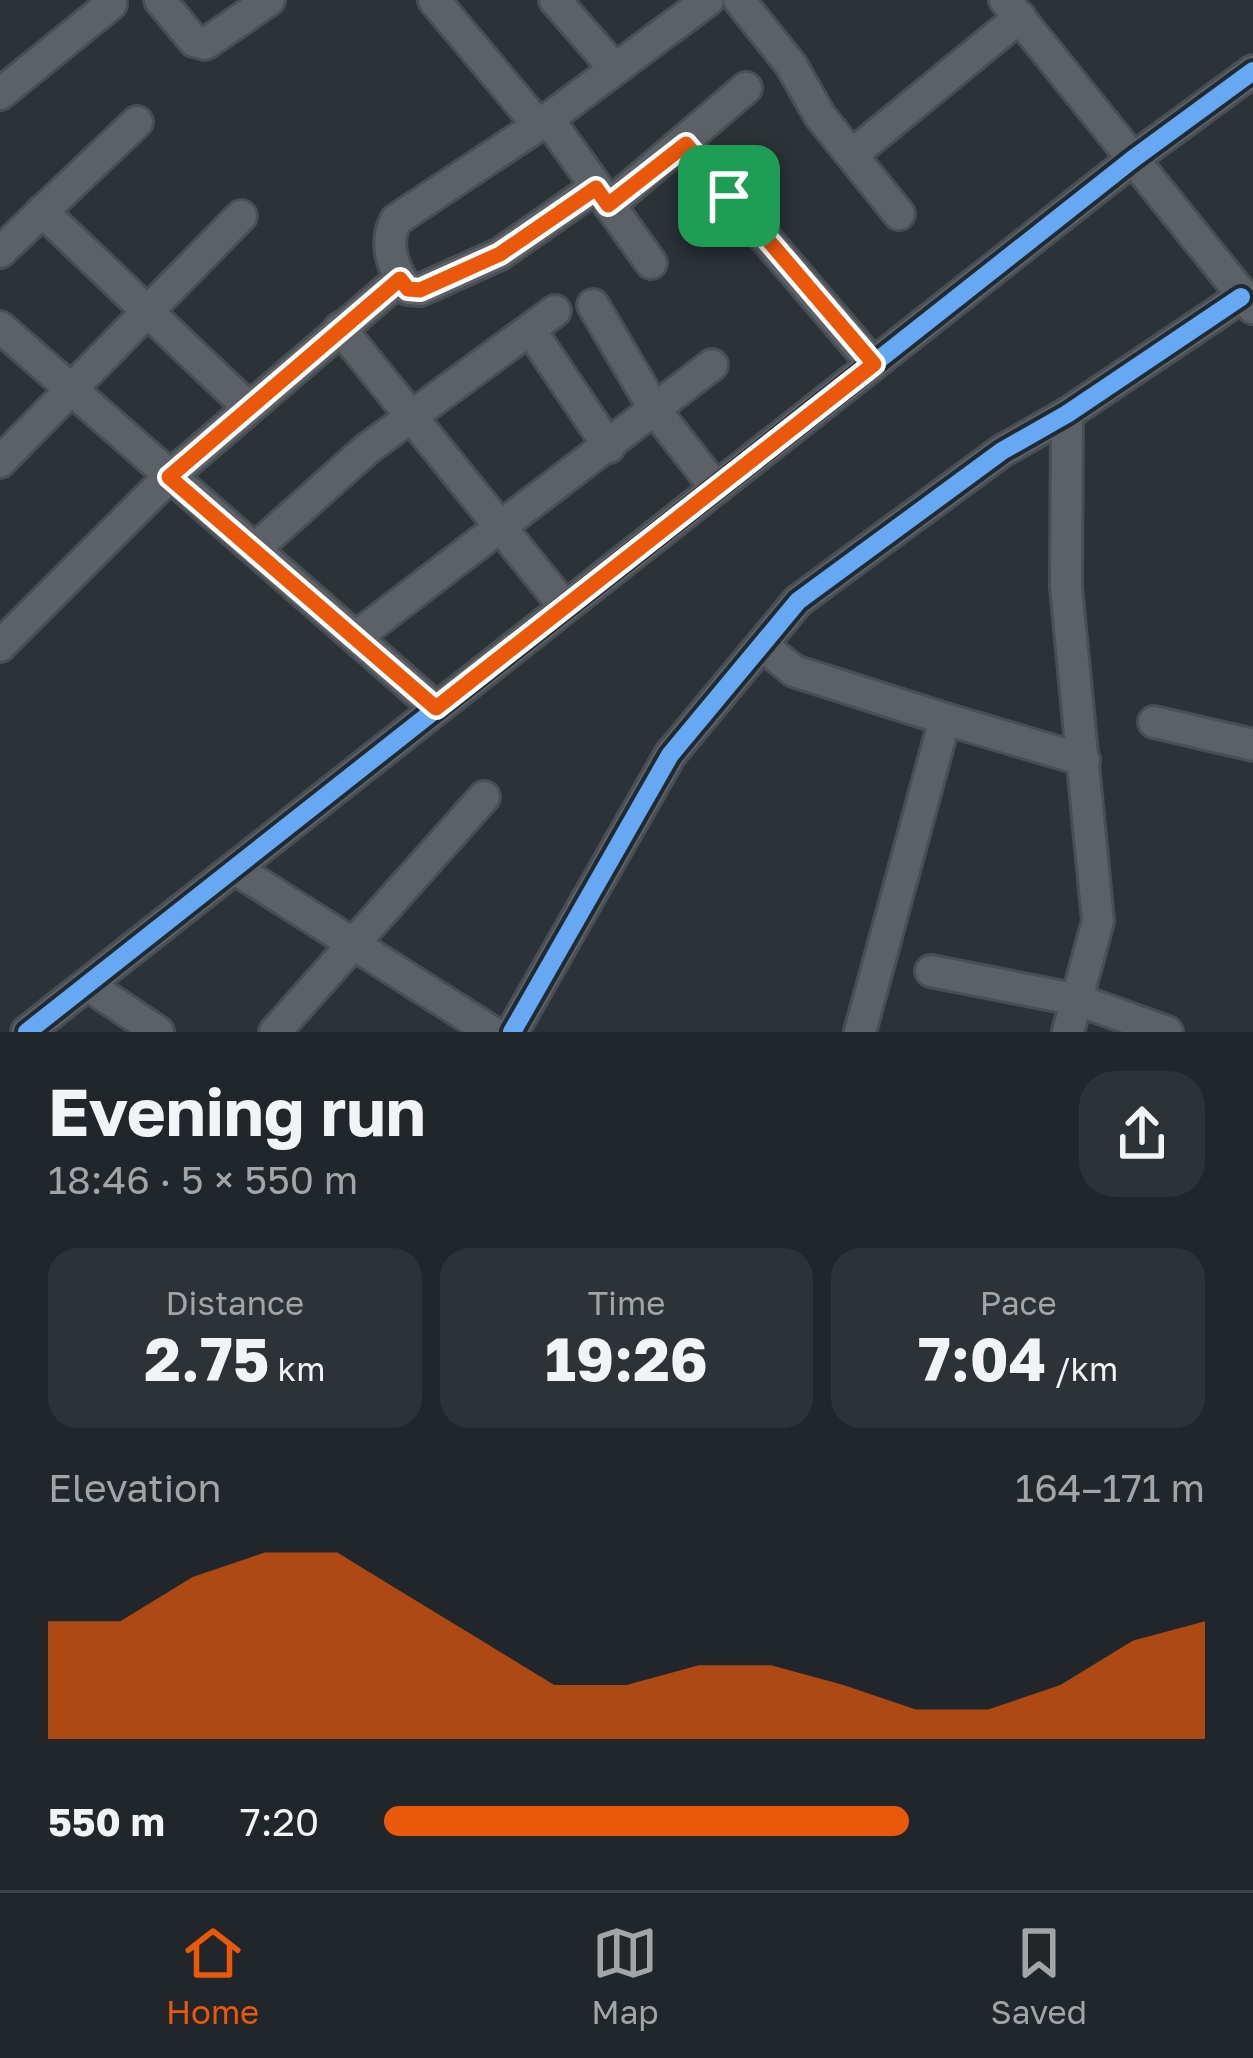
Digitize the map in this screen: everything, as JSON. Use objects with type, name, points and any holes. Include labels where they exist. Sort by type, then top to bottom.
[{"type":"street","points":[[160,0],[200,44],[268,0]]},
{"type":"street","points":[[434,0],[544,123],[651,263]]},
{"type":"street","points":[[555,0],[614,68]]},
{"type":"street","points":[[708,0],[544,123],[396,220],[388,241],[400,279],[408,289],[420,290],[500,254],[686,144],[746,88]]},
{"type":"street","points":[[739,0],[899,214]]},
{"type":"street","points":[[0,94],[111,1]]},
{"type":"street","points":[[512,1032],[670,755],[798,602],[1002,451],[1247,302],[1012,8],[853,154]]},
{"type":"street","points":[[27,1032],[1132,159],[1253,71]]},
{"type":"street","points":[[0,252],[137,122]]},
{"type":"street","points":[[686,144],[874,364]]},
{"type":"street","points":[[42,212],[248,407]]},
{"type":"street","points":[[0,462],[241,216]]},
{"type":"street","points":[[0,646],[169,477],[400,279]]},
{"type":"street","points":[[593,305],[655,410],[715,488]]},
{"type":"street","points":[[256,548],[354,460],[555,310]]},
{"type":"street","points":[[0,327],[436,708]]},
{"type":"street","points":[[340,328],[415,415],[564,606]]},
{"type":"street","points":[[530,331],[609,447]]},
{"type":"street","points":[[356,637],[712,365]]},
{"type":"street","points":[[1067,414],[1066,587],[1098,921],[1068,1032]]},
{"type":"street","points":[[762,645],[794,670],[1084,760]]},
{"type":"street","points":[[860,1032],[945,719]]},
{"type":"street","points":[[1154,722],[1253,745]]},
{"type":"street","points":[[275,1032],[484,797]]},
{"type":"street","points":[[237,870],[492,1032]]},
{"type":"street","points":[[931,971],[1078,1000],[1167,1032]]},
{"type":"street","points":[[88,985],[158,1032]]},
{"type":"cycle path","points":[[27,1032],[1133,159],[1253,71]]},
{"type":"cycle path","points":[[512,1032],[670,755],[798,601],[1002,451],[1067,414],[1241,297]]},
{"type":"route","points":[[686,144],[729,196],[874,364],[436,708],[169,477],[400,279],[408,289],[420,290],[500,254],[596,188],[608,205],[686,144]]}]
